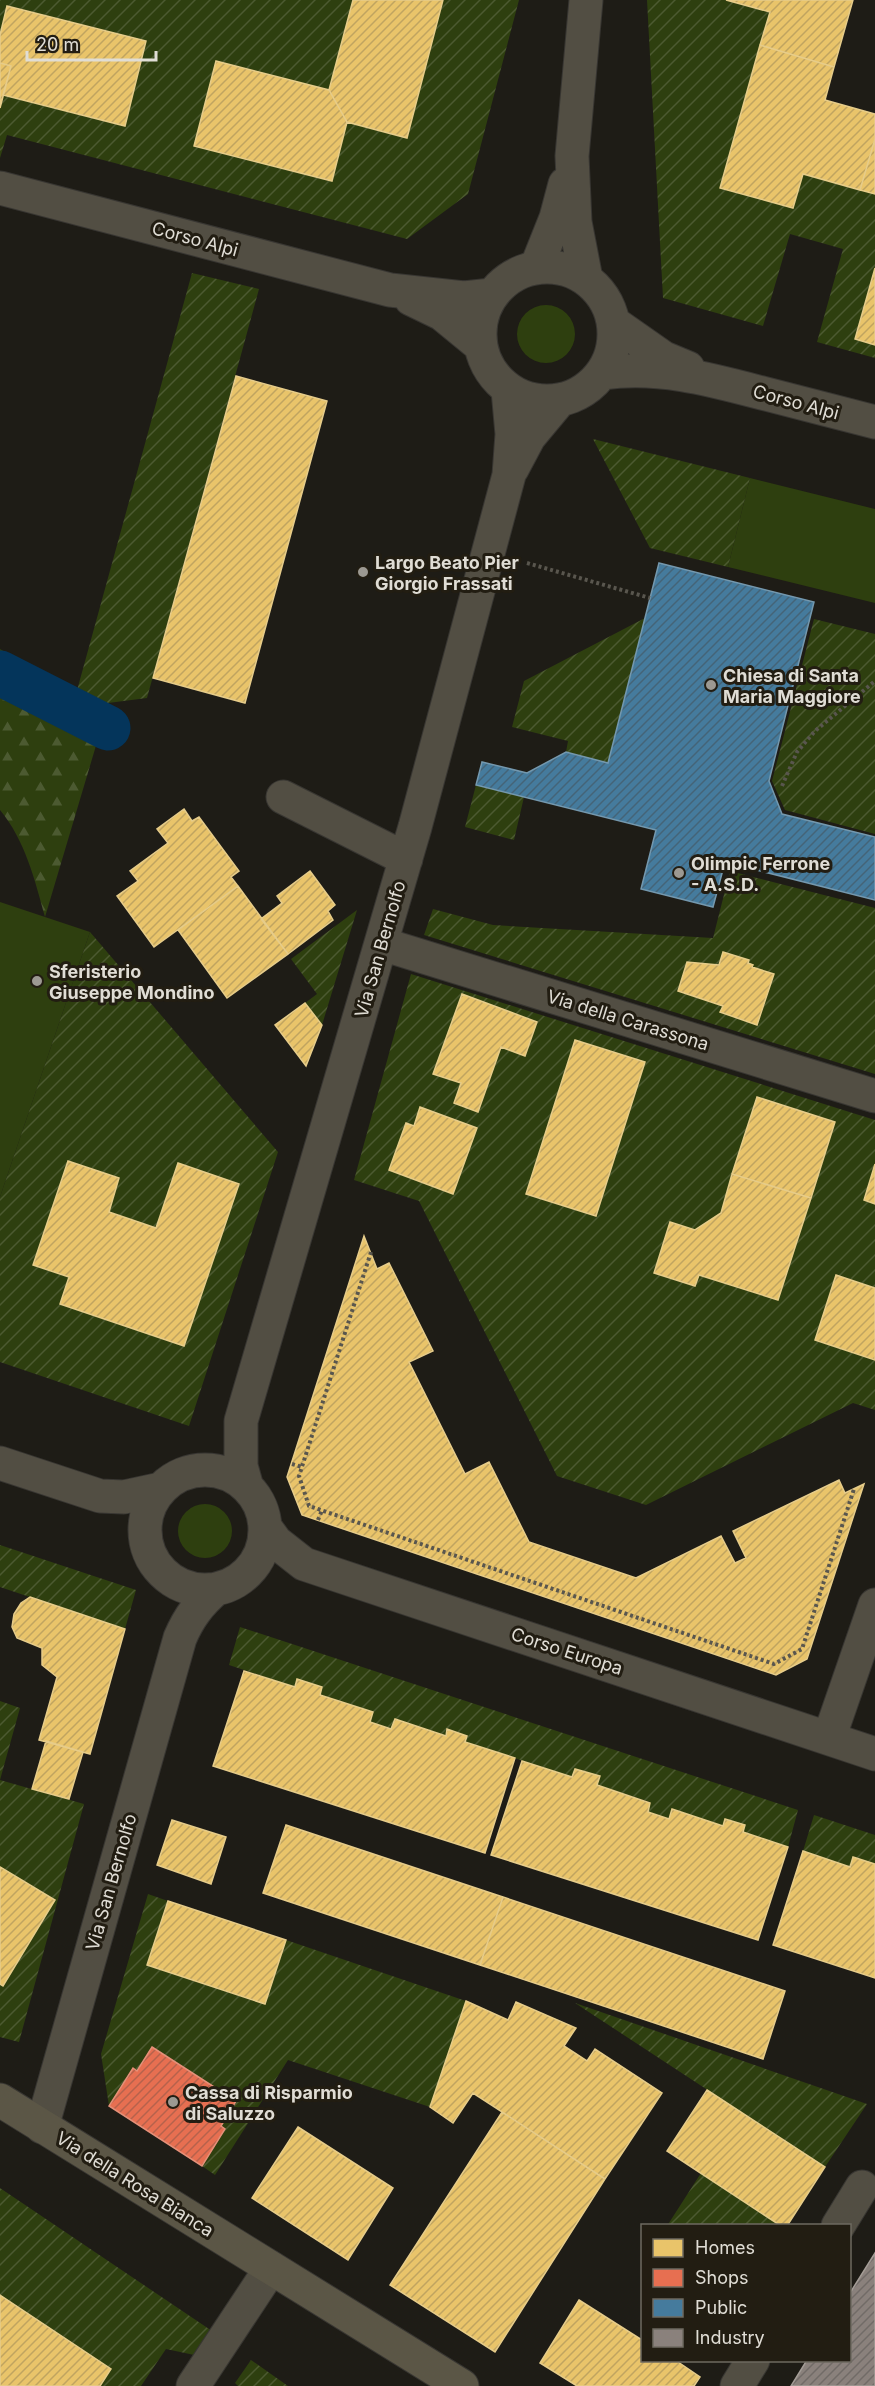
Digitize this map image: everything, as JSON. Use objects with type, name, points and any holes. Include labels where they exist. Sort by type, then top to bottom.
[{"type":"main road","name":"Via della Rosa Bianca","points":[[0,2100],[462,2386]]},
{"type":"street","name":"Via San Bernolfo","points":[[586,0],[572,156],[575,222],[586,279]]},
{"type":"street","name":"Via San Bernolfo","points":[[536,268],[556,218],[572,156]]},
{"type":"street","name":"Corso Alpi","points":[[0,188],[390,290],[464,297],[492,295]]},
{"type":"street","name":"Via San Bernolfo","points":[[536,268],[562,268],[586,279],[604,298],[614,323],[613,349],[603,374],[583,392],[559,401],[532,401],[508,390],[490,371],[481,346],[481,319],[492,295],[511,277],[536,268]]},
{"type":"street","name":"Corso Alpi","points":[[390,290],[442,314],[481,346]]},
{"type":"street","name":"Corso Alpi","points":[[614,323],[664,358],[717,381]]},
{"type":"street","name":"Corso Alpi","points":[[603,374],[627,369],[664,371],[717,381],[875,422]]},
{"type":"street","name":"Via San Bernolfo","points":[[199,1470],[229,1443],[242,1421],[382,944],[509,475],[512,435],[508,390]]},
{"type":"street","name":"Via San Bernolfo","points":[[509,475],[529,437],[559,401]]},
{"type":"street","points":[[284,797],[406,859]]},
{"type":"street","name":"Via della Carassona","points":[[382,944],[875,1096]]},
{"type":"street","name":"Via San Bernolfo","points":[[242,1421],[241,1466],[246,1484]]},
{"type":"street","points":[[0,1463],[100,1496],[123,1497],[161,1489]]},
{"type":"street","points":[[145,1538],[146,1516],[154,1497],[168,1482],[187,1472],[208,1468],[228,1473],[246,1484]]},
{"type":"street","name":"Corso Europa","points":[[216,1589],[234,1583],[248,1572],[260,1556],[265,1538],[265,1527],[259,1501],[246,1484]]},
{"type":"street","points":[[100,1496],[133,1521],[145,1538],[152,1558],[163,1573],[179,1584],[196,1590],[216,1589]]},
{"type":"street","name":"Corso Europa","points":[[265,1527],[276,1542],[304,1564],[875,1754]]},
{"type":"street","name":"Corso Europa","points":[[248,1572],[267,1566],[304,1564]]},
{"type":"street","name":"Via San Bernolfo","points":[[168,1577],[177,1595],[181,1612],[180,1638]]},
{"type":"street","name":"Via San Bernolfo","points":[[42,2127],[180,1638],[188,1617],[216,1589]]},
{"type":"street","points":[[829,1738],[875,1605]]},
{"type":"street","points":[[839,2224],[862,2187]]},
{"type":"street","points":[[193,2386],[271,2268]]},
{"type":"street","points":[[736,2386],[752,2362]]},
{"type":"path","points":[[520,561],[650,598]]},
{"type":"path","points":[[782,786],[797,752],[815,732],[875,681]]},
{"type":"path","points":[[371,1252],[299,1476],[309,1506],[774,1664],[802,1649],[854,1489]]},
{"type":"path","points":[[292,1464],[302,1467]]},
{"type":"path","points":[[318,1520],[322,1510]]},
{"type":"path","points":[[802,1649],[809,1651]]},
{"type":"green space","points":[[0,0],[519,0],[468,194],[407,239],[7,135],[0,158]]},
{"type":"green space","points":[[647,0],[726,0],[770,12],[720,187],[792,208],[803,174],[875,194],[875,268],[855,339],[875,345],[875,358],[817,342],[843,249],[790,234],[763,326],[663,298]]},
{"type":"green space","points":[[192,273],[259,289],[147,698],[108,703],[106,712],[76,694]]},
{"type":"green space","points":[[546,305],[557,307],[570,318],[575,334],[573,345],[562,358],[546,363],[535,361],[522,350],[517,334],[519,323],[530,310]]},
{"type":"green space","points":[[593,439],[750,478],[728,567],[650,548]]},
{"type":"green space","points":[[750,478],[875,509],[875,603],[728,567]]},
{"type":"green space","points":[[645,618],[608,763],[566,752],[568,741],[512,727],[524,681]]},
{"type":"green space","points":[[814,619],[875,634],[875,834],[785,810],[772,781]]},
{"type":"green space","points":[[0,649],[106,712],[45,917],[23,847],[0,810]]},
{"type":"green space","points":[[476,785],[524,797],[514,840],[465,827]]},
{"type":"green space","points":[[730,871],[875,908],[875,1074],[424,935],[433,909],[493,925],[713,938]]},
{"type":"green space","name":"Sferisterio Giuseppe Mondino","points":[[0,902],[90,932],[0,1197]]},
{"type":"green space","points":[[357,910],[322,1025],[305,1003],[317,994],[291,959]]},
{"type":"green space","points":[[90,932],[278,1152],[189,1426],[0,1362],[0,1197]]},
{"type":"green space","points":[[411,974],[875,1120],[875,1410],[853,1403],[646,1505],[557,1476],[419,1201],[354,1180]]},
{"type":"green space","points":[[200,1504],[210,1504],[220,1508],[228,1516],[232,1531],[228,1546],[220,1554],[210,1558],[200,1558],[190,1554],[182,1546],[178,1536],[178,1526],[182,1516],[190,1508]]},
{"type":"green space","points":[[0,1545],[136,1590],[125,1629],[0,1587]]},
{"type":"green space","points":[[240,1627],[798,1810],[788,1847],[743,1832],[745,1825],[725,1819],[723,1826],[672,1809],[669,1819],[648,1812],[650,1802],[597,1785],[599,1776],[576,1769],[572,1777],[465,1742],[467,1736],[447,1729],[446,1736],[391,1729],[370,1722],[373,1712],[320,1695],[298,1679],[295,1687],[229,1665]]},
{"type":"green space","points":[[0,1701],[20,1708],[0,1780]]},
{"type":"green space","points":[[0,1780],[84,1804],[19,2042],[0,2037]]},
{"type":"green space","points":[[814,1815],[875,1835],[875,1864],[854,1858],[850,1867],[803,1851]]},
{"type":"green space","points":[[148,1894],[168,1901],[148,1965],[264,2004],[286,1940],[466,2001],[430,2107],[288,2060],[215,2175],[202,2166],[225,2129],[221,2126],[236,2101],[153,2047],[137,2071],[133,2069],[109,2106],[101,2054]]},
{"type":"green space","points":[[575,2003],[867,2104],[825,2167]]},
{"type":"green space","points":[[701,2173],[778,2224],[668,2224]]},
{"type":"green space","points":[[0,2188],[215,2333],[199,2356],[166,2349],[141,2386],[100,2386],[111,2369],[0,2295]]},
{"type":"green space","points":[[251,2360],[288,2386],[238,2386],[235,2383]]},
{"type":"building: Homes","points":[[353,0],[443,0],[407,138],[347,122],[329,90]]},
{"type":"building: Homes","points":[[726,0],[853,0],[834,67],[760,45],[770,12]]},
{"type":"building: Homes","points":[[7,6],[146,41],[125,126],[3,95],[11,66],[0,63],[0,35]]},
{"type":"building: Homes","points":[[760,45],[834,67],[825,100],[875,114],[875,139],[860,190],[803,174],[793,208],[720,188]]},
{"type":"building: Homes","points":[[216,61],[329,90],[347,122],[332,181],[194,146]]},
{"type":"building: Homes","points":[[0,63],[11,66],[0,108]]},
{"type":"building: Homes","points":[[875,139],[875,194],[860,190]]},
{"type":"building: Homes","points":[[875,268],[875,345],[855,339]]},
{"type":"building: Homes","points":[[236,376],[327,401],[245,703],[153,678]]},
{"type":"building: Homes","points":[[184,809],[192,821],[199,817],[239,871],[231,877],[238,886],[154,947],[117,896],[138,881],[130,871],[168,843],[157,829]]},
{"type":"building: Homes","points":[[310,871],[335,905],[328,911],[333,920],[288,954],[261,919],[282,903],[277,896]]},
{"type":"building: Homes","points":[[238,886],[288,954],[227,998],[178,930]]},
{"type":"building: Homes","points":[[723,952],[749,960],[748,963],[753,965],[752,967],[774,974],[757,1025],[720,1012],[723,1006],[678,991],[687,962],[719,965]]},
{"type":"building: Homes","points":[[462,994],[537,1022],[525,1056],[501,1047],[478,1112],[454,1103],[461,1083],[433,1074]]},
{"type":"building: Homes","points":[[305,1003],[322,1025],[306,1066],[275,1025]]},
{"type":"building: Homes","points":[[575,1040],[645,1062],[596,1216],[526,1194]]},
{"type":"building: Homes","points":[[757,1097],[835,1122],[811,1198],[732,1174]]},
{"type":"building: Homes","points":[[420,1107],[477,1128],[453,1194],[389,1170],[406,1123],[414,1126]]},
{"type":"building: Homes","points":[[68,1161],[119,1178],[109,1212],[156,1228],[178,1163],[239,1184],[184,1346],[60,1304],[69,1277],[33,1265]]},
{"type":"building: Homes","points":[[875,1164],[875,1204],[864,1200]]},
{"type":"building: Homes","points":[[732,1174],[811,1198],[778,1300],[699,1275],[695,1286],[654,1273],[670,1222],[695,1230],[721,1213]]},
{"type":"building: Homes","points":[[364,1236],[377,1269],[389,1263],[433,1351],[409,1362],[465,1474],[489,1462],[529,1542],[636,1578],[721,1536],[735,1563],[746,1558],[733,1531],[839,1480],[845,1493],[864,1484],[807,1659],[776,1675],[302,1515],[287,1477]]},
{"type":"building: Homes","points":[[836,1275],[875,1288],[875,1360],[815,1340]]},
{"type":"building: Homes","points":[[30,1597],[125,1629],[90,1754],[39,1740],[57,1677],[42,1665],[42,1648],[17,1638],[12,1627],[14,1614],[21,1603]]},
{"type":"building: Homes","points":[[244,1671],[295,1687],[297,1679],[322,1687],[320,1695],[373,1712],[370,1722],[391,1729],[395,1719],[446,1736],[447,1729],[467,1736],[465,1742],[515,1758],[485,1853],[213,1766]]},
{"type":"building: Homes","points":[[46,1741],[83,1752],[69,1799],[32,1789]]},
{"type":"building: Homes","points":[[522,1761],[572,1777],[575,1769],[600,1776],[597,1785],[650,1803],[648,1812],[669,1819],[672,1809],[723,1826],[725,1819],[745,1825],[743,1832],[788,1847],[758,1940],[491,1855]]},
{"type":"building: Homes","points":[[172,1820],[226,1837],[211,1884],[157,1865]]},
{"type":"building: Homes","points":[[286,1825],[503,1897],[480,1965],[263,1893]]},
{"type":"building: Homes","points":[[803,1851],[850,1867],[853,1857],[875,1864],[875,1978],[773,1945]]},
{"type":"building: Homes","points":[[0,1867],[55,1900],[3,1986],[0,1984]]},
{"type":"building: Homes","points":[[503,1897],[785,1991],[763,2059],[480,1965]]},
{"type":"building: Homes","points":[[168,1901],[286,1940],[265,2004],[147,1965]]},
{"type":"building: Homes","points":[[466,2001],[508,2020],[516,2002],[576,2028],[564,2046],[587,2061],[595,2049],[662,2093],[605,2179],[473,2093],[453,2123],[430,2107]]},
{"type":"building: Homes","points":[[707,2090],[825,2167],[788,2224],[778,2224],[667,2151]]},
{"type":"building: Homes","points":[[502,2112],[605,2179],[495,2352],[390,2285]]},
{"type":"building: Homes","points":[[298,2127],[393,2188],[348,2260],[252,2198]]},
{"type":"building: Homes","points":[[0,2295],[111,2369],[100,2386],[0,2386]]},
{"type":"building: Homes","points":[[579,2300],[641,2339],[641,2362],[678,2362],[700,2377],[694,2386],[577,2386],[540,2363]]},
{"type":"building: Shops","points":[[152,2047],[236,2101],[221,2126],[225,2129],[202,2166],[109,2106],[133,2068],[137,2071]]},
{"type":"building: Public","name":"Chiesa di Santa Maria Maggiore","points":[[659,563],[814,602],[769,781],[782,814],[875,837],[875,900],[725,862],[713,907],[641,889],[656,830],[476,785],[482,762],[527,773],[566,752],[608,763]]},
{"type":"building: Industry","points":[[875,2253],[875,2386],[791,2386],[806,2362],[851,2362],[851,2291]]},
{"type":"waterway","points":[[0,673],[108,728]]},
{"type":"place","name":"Largo Beato Pier Giorgio Frassati","points":[[363,572]]},
{"type":"place","name":"Chiesa di Santa Maria Maggiore","points":[[711,685]]},
{"type":"place","name":"Olimpic Ferrone - A.S.D.","points":[[679,873]]},
{"type":"place","name":"Sferisterio Giuseppe Mondino","points":[[37,981]]},
{"type":"place","name":"Cassa di Risparmio di Saluzzo","points":[[173,2102]]}]
